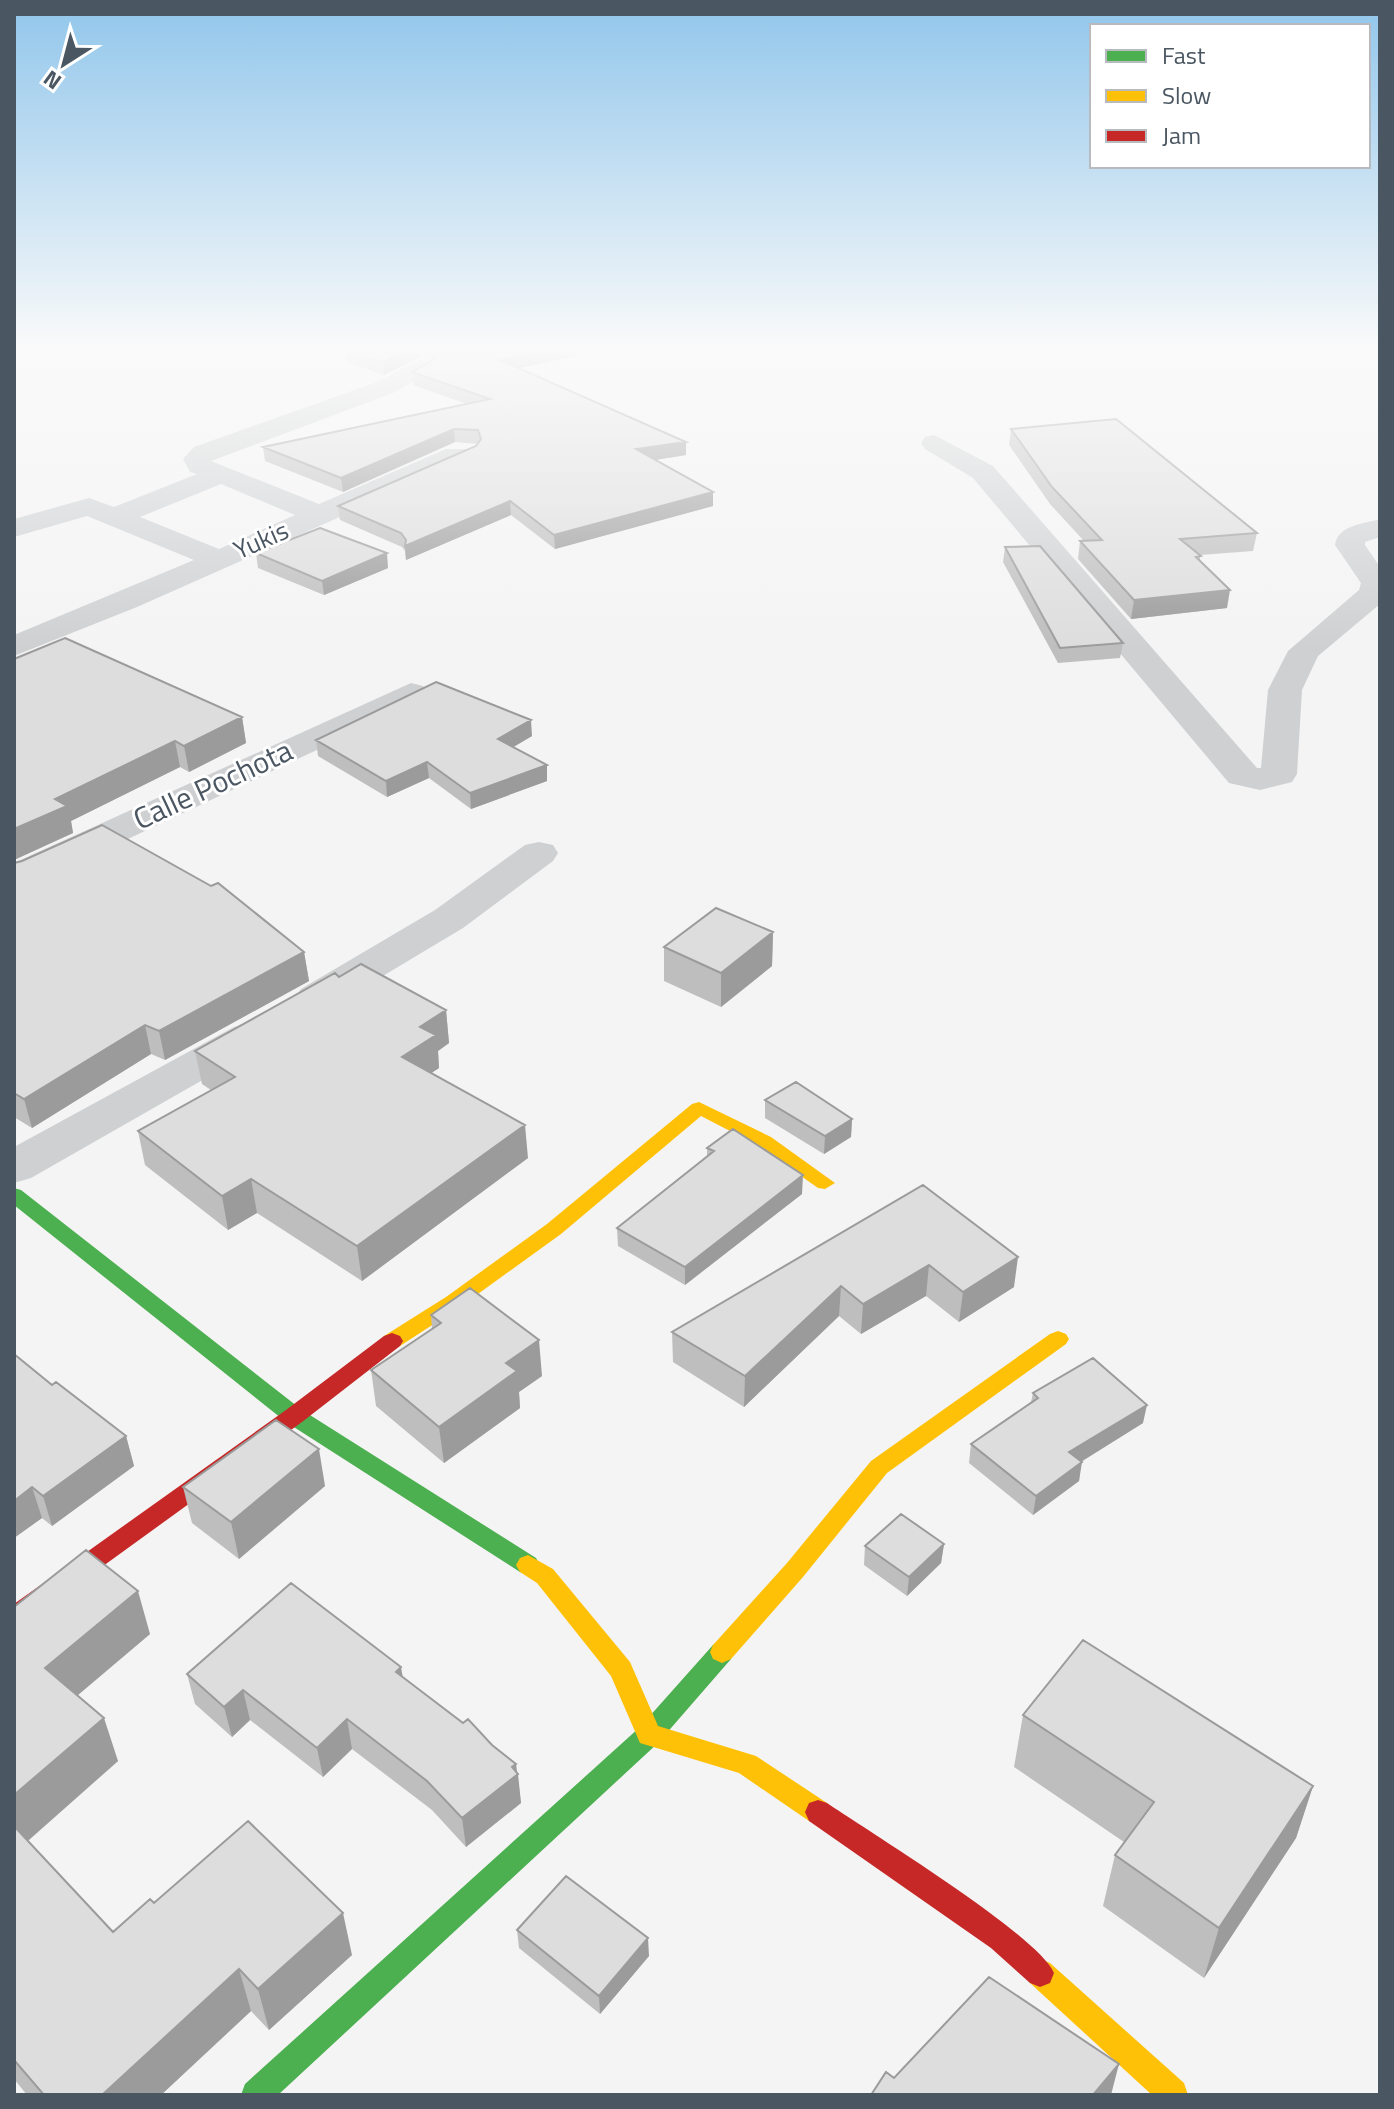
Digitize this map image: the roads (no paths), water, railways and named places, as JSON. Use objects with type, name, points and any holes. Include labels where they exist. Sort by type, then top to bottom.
[{"type":"street","points":[[211,450],[197,459],[200,466],[310,517],[346,538]]},
{"type":"street","points":[[947,450],[983,472],[1242,775],[1255,780],[1279,774],[1285,690],[1304,651],[1374,593],[1376,583],[1350,545],[1351,537],[1380,528]]},
{"type":"street","name":"Yukis","points":[[14,646],[101,612],[310,517],[466,451]]},
{"type":"street","points":[[14,528],[102,512],[222,474]]},
{"type":"street","points":[[102,512],[219,559]]},
{"type":"street","name":"Calle Pochota","points":[[14,878],[411,693]]},
{"type":"street","points":[[14,1167],[404,948],[499,885],[539,853]]},
{"type":"street","points":[[14,1617],[294,1416],[383,1347],[453,1302],[554,1229],[699,1108],[732,1122],[779,1149],[825,1183]]},
{"type":"street","points":[[14,1195],[294,1416],[545,1576],[621,1670],[649,1735]]},
{"type":"street","points":[[256,2095],[649,1735],[795,1570],[879,1467],[1058,1339]]},
{"type":"street","points":[[649,1735],[747,1764],[988,1929],[1173,2094]]}]
